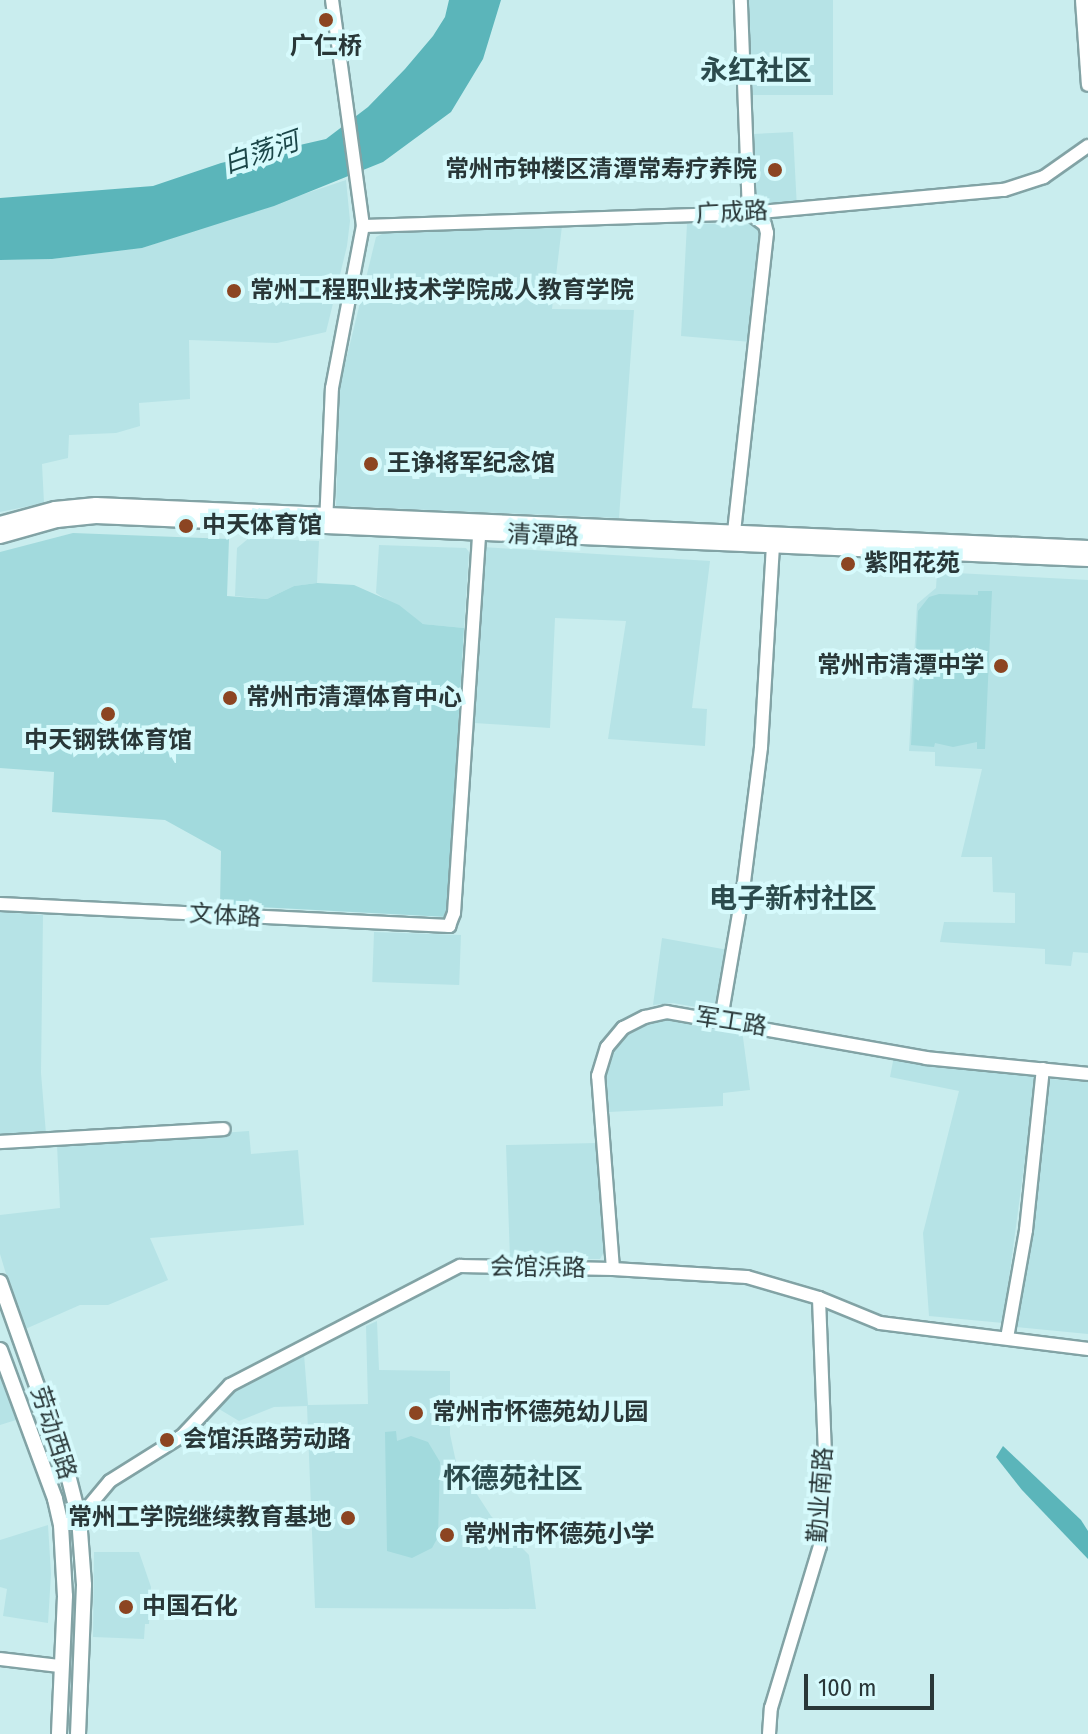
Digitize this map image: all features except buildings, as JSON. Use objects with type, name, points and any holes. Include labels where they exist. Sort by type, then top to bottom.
[{"type":"main road","name":"清潭路","points":[[0,524],[55,509],[96,505],[479,534],[1088,559]]},
{"type":"main road","name":"清潭路","points":[[0,536],[57,520],[96,516],[734,532],[1088,548]]},
{"type":"main road","name":"劳动西路","points":[[0,1282],[62,1454],[79,1518],[84,1585],[78,1734]]},
{"type":"main road","name":"劳动西路","points":[[0,1350],[61,1525],[65,1596],[59,1734]]},
{"type":"street","points":[[326,523],[332,388],[363,226],[332,0]]},
{"type":"street","points":[[734,532],[767,233],[765,225],[749,213],[741,0]]},
{"type":"street","points":[[1082,0],[1088,85]]},
{"type":"street","name":"广成路","points":[[363,226],[749,213],[1004,190],[1044,177],[1088,146]]},
{"type":"street","name":"文体路","points":[[0,904],[449,926],[454,913],[479,534]]},
{"type":"street","points":[[721,1019],[743,890],[761,747],[773,545]]},
{"type":"street","name":"军工路","points":[[613,1269],[598,1076],[607,1047],[623,1028],[666,1012],[721,1019],[926,1058],[1088,1074]]},
{"type":"street","points":[[1007,1338],[1026,1230],[1043,1069]]},
{"type":"street","points":[[0,1142],[224,1129]]},
{"type":"street","name":"会馆浜路","points":[[61,1525],[79,1518],[110,1481],[182,1436],[230,1385],[460,1266],[613,1269],[747,1277],[819,1298],[880,1323],[1088,1349]]},
{"type":"street","name":"勤业南路","points":[[769,1734],[771,1708],[820,1546],[825,1455],[819,1298]]},
{"type":"street","points":[[0,1659],[60,1666]]},
{"type":"shaded area","points":[[449,0],[501,0],[483,59],[451,112],[383,162],[274,206],[142,248],[52,259],[0,260],[0,198],[153,186],[221,163],[326,139],[368,107],[405,69],[433,36],[445,17]]},
{"type":"shaded area","points":[[748,0],[833,0],[833,95],[748,95]]},
{"type":"shaded area","name":"常州市钟楼区清潭常寿疗养院","points":[[793,132],[797,205],[757,207],[753,134]]},
{"type":"shaded area","points":[[346,180],[350,221],[347,246],[326,332],[277,343],[189,340],[190,399],[139,403],[140,426],[116,433],[69,435],[68,458],[42,464],[44,503],[0,512],[0,260],[52,259],[142,248]]},
{"type":"shaded area","points":[[755,223],[762,232],[751,342],[681,336],[687,224]]},
{"type":"shaded area","points":[[562,226],[552,309],[634,310],[619,518],[336,506],[340,385],[376,237],[388,231]]},
{"type":"shaded area","name":"常州市清潭体育中心","points":[[73,533],[229,539],[227,596],[267,599],[294,586],[317,583],[354,585],[399,605],[423,624],[464,628],[447,917],[220,905],[221,851],[165,820],[52,812],[54,772],[0,768],[0,552]]},
{"type":"shaded area","points":[[249,538],[319,541],[317,583],[294,586],[267,599],[235,596],[237,548]]},
{"type":"shaded area","points":[[379,545],[466,548],[469,552],[464,628],[423,624],[376,593]]},
{"type":"shaded area","points":[[482,547],[710,561],[692,708],[707,709],[705,746],[608,739],[626,621],[555,618],[550,728],[474,723]]},
{"type":"shaded area","name":"常州市清潭中学","points":[[937,572],[1088,580],[1088,953],[1073,952],[1071,966],[1045,964],[1045,949],[940,942],[944,922],[1015,923],[1015,893],[993,892],[992,857],[961,857],[982,769],[935,766],[935,752],[909,751],[917,604],[936,588]]},
{"type":"shaded area","points":[[978,591],[992,591],[985,749],[977,749],[977,742],[953,747],[935,743],[934,747],[911,745],[918,611],[929,597],[939,594],[978,595]]},
{"type":"shaded area","points":[[0,912],[43,915],[41,1073],[46,1134],[0,1136]]},
{"type":"shaded area","points":[[374,932],[461,935],[459,985],[372,982]]},
{"type":"shaded area","points":[[662,938],[728,950],[718,1006],[712,1010],[673,1003],[653,1005]]},
{"type":"shaded area","points":[[663,1018],[742,1030],[750,1090],[723,1093],[723,1106],[609,1112],[606,1075],[611,1049],[630,1031]]},
{"type":"shaded area","points":[[894,1056],[1036,1077],[1003,1323],[929,1316],[923,1233],[959,1091],[890,1077]]},
{"type":"shaded area","points":[[1051,1079],[1088,1082],[1088,1334],[1015,1327],[1039,1169],[1047,1082]]},
{"type":"shaded area","points":[[249,1131],[251,1154],[298,1150],[304,1225],[150,1238],[168,1280],[108,1305],[80,1305],[23,1330],[0,1254],[0,1215],[60,1208],[57,1145]]},
{"type":"shaded area","points":[[597,1143],[604,1252],[600,1259],[510,1259],[506,1145]]},
{"type":"shaded area","points":[[377,1321],[379,1370],[450,1371],[450,1434],[456,1462],[491,1516],[529,1555],[536,1609],[315,1608],[307,1406],[274,1407],[239,1421],[219,1409],[237,1389],[304,1354],[308,1405],[368,1404],[366,1326]]},
{"type":"shaded area","points":[[0,1374],[16,1420],[0,1425]]},
{"type":"shaded area","points":[[396,1431],[397,1441],[411,1436],[428,1442],[440,1462],[438,1537],[432,1548],[412,1558],[387,1551],[385,1432]]},
{"type":"shaded area","points":[[1003,1446],[1081,1520],[1088,1531],[1088,1559],[1022,1490],[996,1457]]},
{"type":"shaded area","points":[[48,1525],[51,1574],[48,1623],[3,1616],[7,1589],[0,1587],[0,1540]]},
{"type":"shaded area","points":[[94,1552],[139,1552],[151,1587],[149,1624],[145,1624],[144,1639],[93,1637]]},
{"type":"place","name":"广仁桥","points":[[326,20]]},
{"type":"place","name":"常州市钟楼区清潭常寿疗养院","points":[[775,170]]},
{"type":"place","name":"常州工程职业技术学院成人教育学院","points":[[234,291]]},
{"type":"place","name":"王诤将军纪念馆","points":[[371,464]]},
{"type":"place","name":"中天体育馆","points":[[186,526]]},
{"type":"place","name":"紫阳花苑","points":[[848,564]]},
{"type":"place","name":"常州市清潭中学","points":[[1001,666]]},
{"type":"place","name":"常州市清潭体育中心","points":[[230,698]]},
{"type":"place","name":"中天钢铁体育馆","points":[[108,714]]},
{"type":"place","name":"常州市怀德苑幼儿园","points":[[416,1413]]},
{"type":"place","name":"会馆浜路劳动路","points":[[167,1440]]},
{"type":"place","name":"常州工学院继续教育基地","points":[[348,1518]]},
{"type":"place","name":"常州市怀德苑小学","points":[[447,1535]]},
{"type":"place","name":"中国石化","points":[[126,1607]]},
{"type":"district","name":"永红社区","points":[[756,71]]},
{"type":"district","name":"电子新村社区","points":[[793,899]]},
{"type":"district","name":"怀德苑社区","points":[[513,1479]]},
{"type":"water label","name":"白荡河","points":[[261,153]]}]
